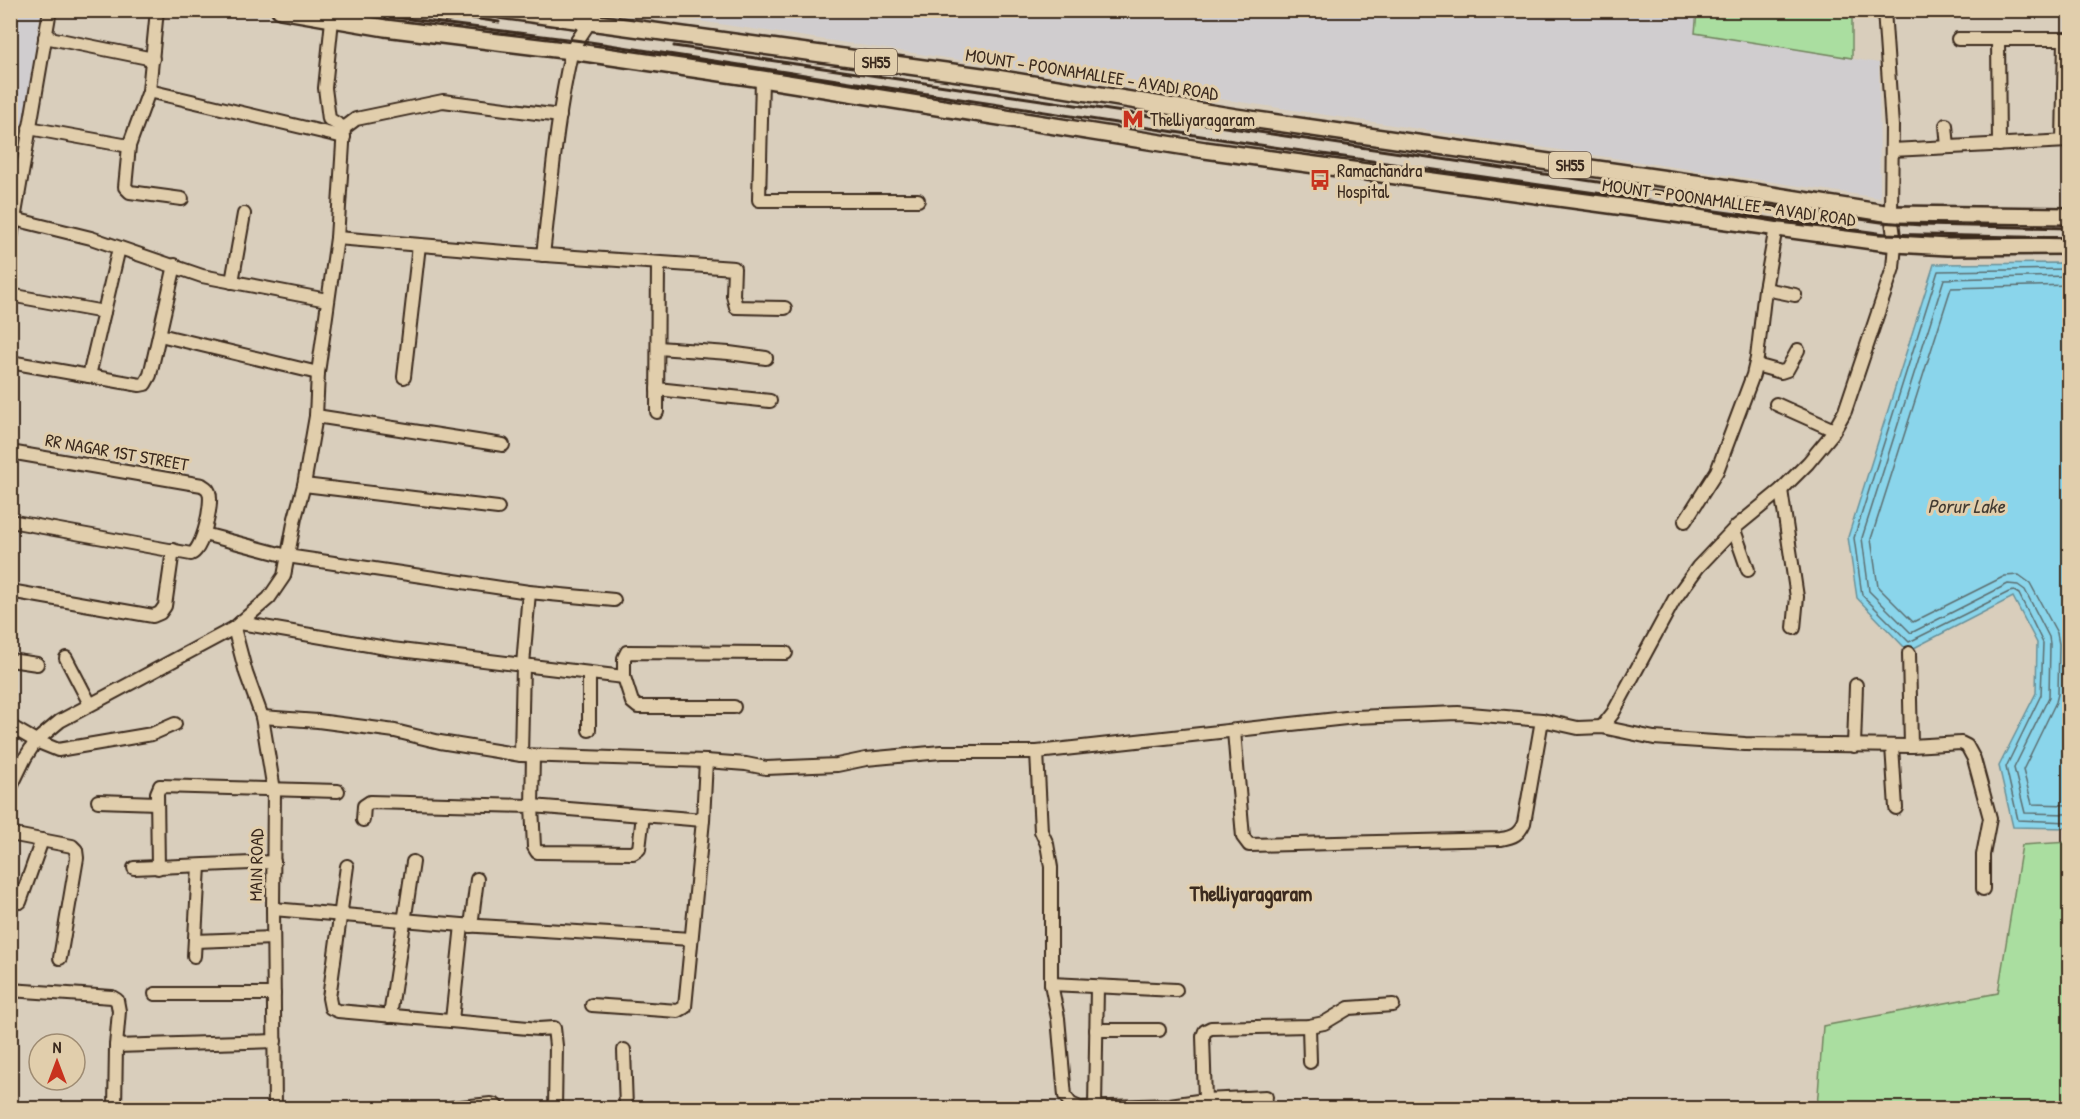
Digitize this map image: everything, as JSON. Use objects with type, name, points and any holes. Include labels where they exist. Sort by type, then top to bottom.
[{"type":"main road","name":"MOUNT - POONAMALLEE - AVADI ROAD","points":[[280,10],[332,20],[572,51],[762,79],[1205,150],[1895,244],[1948,247],[2070,246]]},
{"type":"main road","name":"MOUNT - POONAMALLEE - AVADI ROAD","points":[[502,10],[593,17],[1236,117],[1716,186],[1891,214],[2070,216]]},
{"type":"street","points":[[10,243],[50,10]]},
{"type":"street","points":[[158,10],[149,91],[129,146],[125,184],[126,190],[130,192],[182,199]]},
{"type":"street","points":[[1602,726],[1613,713],[1674,600],[1698,567],[1734,530],[1808,464],[1834,430],[1845,411],[1893,268],[1895,244],[1891,214],[1892,150],[1884,10]]},
{"type":"street","points":[[543,255],[560,116],[572,51],[593,17]]},
{"type":"street","points":[[332,20],[326,88],[329,118],[344,133]]},
{"type":"street","points":[[45,37],[153,59]]},
{"type":"street","points":[[1892,150],[2066,141],[2065,39],[1958,39]]},
{"type":"street","points":[[1998,39],[1999,145]]},
{"type":"street","points":[[762,79],[759,200],[918,200]]},
{"type":"street","points":[[149,91],[344,133]]},
{"type":"street","points":[[10,789],[36,741],[60,721],[158,670],[237,625],[269,598],[284,576],[316,416],[318,373],[337,238],[344,133],[356,119],[443,101],[560,116]]},
{"type":"street","points":[[1946,125],[1947,147]]},
{"type":"street","points":[[29,128],[129,146]]},
{"type":"street","points":[[232,282],[244,214]]},
{"type":"street","points":[[14,219],[71,233],[175,265],[202,276],[327,300]]},
{"type":"street","points":[[1685,522],[1717,471],[1756,365],[1765,290],[1776,227]]},
{"type":"street","points":[[337,238],[734,268],[733,295],[736,307],[785,308]]},
{"type":"street","points":[[404,378],[419,244]]},
{"type":"street","points":[[89,376],[119,248]]},
{"type":"street","points":[[657,412],[658,263]]},
{"type":"street","points":[[10,362],[145,384],[150,375],[175,265]]},
{"type":"street","points":[[1765,290],[1795,294]]},
{"type":"street","points":[[10,295],[104,312]]},
{"type":"street","points":[[160,335],[318,373]]},
{"type":"street","points":[[658,348],[766,358]]},
{"type":"street","points":[[1756,365],[1781,372],[1787,370],[1798,350]]},
{"type":"street","points":[[657,389],[770,401]]},
{"type":"street","points":[[1776,404],[1834,430]]},
{"type":"street","points":[[316,416],[503,445]]},
{"type":"street","name":"RR NAGAR 1ST STREET","points":[[10,452],[202,485],[210,494],[204,534]]},
{"type":"street","points":[[304,485],[498,508]]},
{"type":"street","points":[[1781,490],[1797,597],[1794,628]]},
{"type":"street","points":[[10,520],[191,554],[195,552],[204,534],[288,556],[529,592],[614,600]]},
{"type":"street","points":[[1734,530],[1748,570]]},
{"type":"street","points":[[10,591],[153,616],[160,613],[165,606],[173,550]]},
{"type":"street","points":[[529,592],[523,666],[534,847],[537,852],[541,853],[637,852],[643,815]]},
{"type":"street","points":[[237,625],[371,646],[624,677]]},
{"type":"street","name":"MAIN ROAD","points":[[237,625],[246,673],[262,717],[274,790],[275,1108]]},
{"type":"street","points":[[734,707],[638,707],[632,702],[624,677],[624,658],[627,652],[786,653]]},
{"type":"street","points":[[1909,653],[1911,746]]},
{"type":"street","points":[[66,658],[90,704]]},
{"type":"street","points":[[10,660],[37,664]]},
{"type":"street","points":[[589,674],[589,730]]},
{"type":"street","points":[[1854,746],[1856,685]]},
{"type":"street","points":[[262,717],[318,721],[395,731],[472,748],[527,755],[706,761],[766,768],[837,765],[866,759],[941,752],[1037,752],[1355,717],[1458,713],[1542,720],[1578,728],[1602,726],[1654,738],[1745,744],[1911,746],[1960,743],[1971,751],[1990,818],[1983,855],[1983,889]]},
{"type":"street","points":[[1234,730],[1243,837],[1249,845],[1490,840],[1511,838],[1520,832],[1524,823],[1542,720]]},
{"type":"street","points":[[10,726],[58,750],[152,734],[175,724]]},
{"type":"street","points":[[1889,746],[1893,808]]},
{"type":"street","points":[[1037,752],[1041,831],[1047,844],[1051,867],[1051,984],[1058,1018],[1065,1096],[1075,1106],[1095,1107],[1170,1105],[1205,1100],[1266,1097]]},
{"type":"street","points":[[592,1005],[682,1010],[686,1004],[703,820],[706,761]]},
{"type":"street","points":[[158,868],[158,789],[164,784],[338,791]]},
{"type":"street","points":[[98,801],[158,803]]},
{"type":"street","points":[[363,820],[364,806],[370,802],[532,806],[703,820]]},
{"type":"street","points":[[10,834],[75,848],[77,853],[60,958]]},
{"type":"street","points":[[20,902],[42,840]]},
{"type":"street","points":[[134,868],[274,862]]},
{"type":"street","points":[[390,1016],[413,862]]},
{"type":"street","points":[[194,956],[199,866]]},
{"type":"street","points":[[347,866],[329,1004],[331,1008],[338,1011],[390,1016],[539,1029],[554,1028],[555,1108]]},
{"type":"street","points":[[452,1020],[477,879]]},
{"type":"street","points":[[273,909],[467,926],[691,939]]},
{"type":"street","points":[[195,941],[273,938]]},
{"type":"street","points":[[1051,984],[1176,990]]},
{"type":"street","points":[[1095,1107],[1097,987]]},
{"type":"street","points":[[10,990],[112,997],[119,1005],[115,1108]]},
{"type":"street","points":[[155,994],[274,994]]},
{"type":"street","points":[[1205,1100],[1203,1040],[1205,1031],[1225,1027],[1309,1026],[1324,1023],[1349,1008],[1393,1005]]},
{"type":"street","points":[[1309,1026],[1310,1062]]},
{"type":"street","points":[[1096,1030],[1159,1030]]},
{"type":"street","points":[[116,1046],[274,1041]]},
{"type":"street","points":[[624,1050],[626,1108]]},
{"type":"street","points":[[451,1108],[491,1104],[498,1108]]},
{"type":"shaded area","points":[[10,11],[41,11],[11,196]]},
{"type":"shaded area","points":[[633,11],[1697,11],[1695,33],[1879,63],[1880,198]]},
{"type":"green space","points":[[1697,11],[1852,11],[1852,58],[1695,33]]},
{"type":"green space","points":[[2069,842],[2069,1108],[1817,1108],[1823,1026],[1998,993],[2022,845]]},
{"type":"water","name":"Porur Lake","points":[[2069,263],[2069,828],[2013,827],[1999,766],[2036,693],[2037,643],[2013,597],[1908,651],[1857,598],[1848,537],[1934,264]]},
{"type":"railway","points":[[339,10],[590,42],[1780,222],[1879,234],[2070,238]]},
{"type":"railway","points":[[419,10],[499,22]]},
{"type":"railway","points":[[674,46],[1881,222],[2070,228]]},
{"type":"place","name":"Thelliyaragaram","points":[[1133,119]]},
{"type":"place","name":"Ramachandra Hospital","points":[[1320,180]]},
{"type":"district","name":"Thelliyaragaram","points":[[1251,893]]}]
